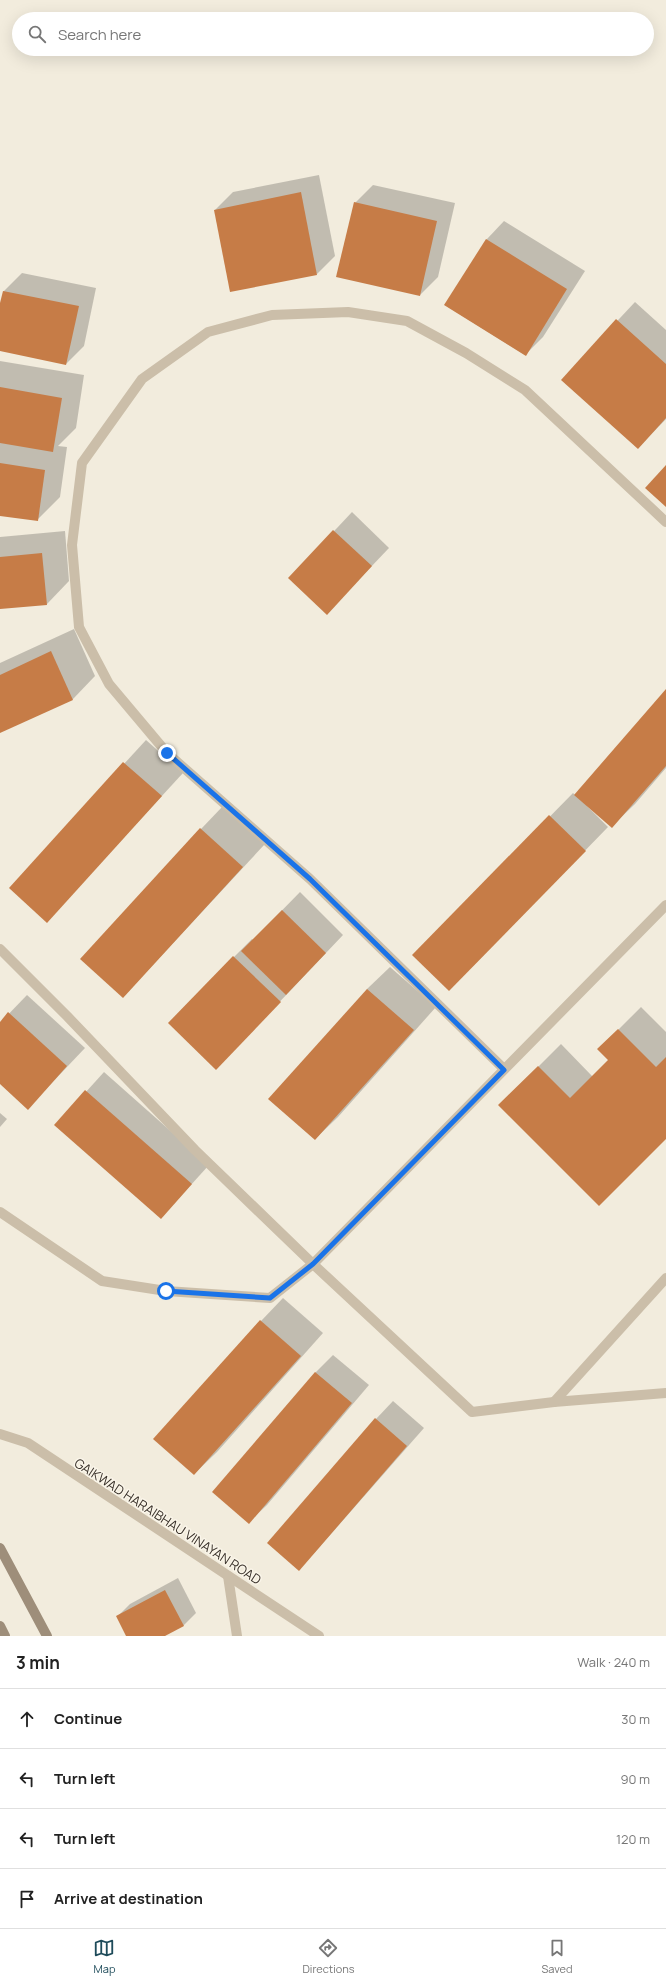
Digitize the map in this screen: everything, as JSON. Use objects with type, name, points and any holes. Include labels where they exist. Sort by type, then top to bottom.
[{"type":"street","points":[[504,1070],[310,879],[167,753],[109,684],[79,627],[72,544],[82,463],[142,379],[208,332],[272,316],[348,312],[407,320],[466,352],[525,390],[666,522]]},
{"type":"street","points":[[0,1212],[102,1281],[166,1291],[270,1298],[313,1264],[666,905]]},
{"type":"street","points":[[0,949],[67,1016],[195,1150],[313,1264],[472,1412],[554,1402],[666,1393]]},
{"type":"street","points":[[554,1402],[666,1278]]},
{"type":"street","name":"GAIKWAD HARAIBHAU VINAYAN ROAD","points":[[0,1434],[28,1443],[319,1636]]},
{"type":"street","points":[[0,1548],[47,1636]]},
{"type":"street","points":[[228,1576],[237,1636]]},
{"type":"street","points":[[0,1626],[5,1636]]},
{"type":"building","points":[[301,192],[317,275],[230,292],[214,210]]},
{"type":"building","points":[[354,202],[437,221],[420,296],[336,277]]},
{"type":"building","points":[[486,239],[567,289],[526,356],[444,305]]},
{"type":"building","points":[[3,291],[79,306],[66,365],[0,351],[0,303]]},
{"type":"building","points":[[616,319],[666,364],[666,418],[638,449],[561,380]]},
{"type":"building","points":[[0,387],[62,398],[53,452],[0,443]]},
{"type":"building","points":[[0,463],[45,470],[38,521],[0,516]]},
{"type":"building","points":[[666,465],[666,507],[645,488]]},
{"type":"building","points":[[333,530],[372,566],[327,615],[288,578]]},
{"type":"building","points":[[42,553],[47,605],[0,609],[0,557]]},
{"type":"building","points":[[51,651],[73,700],[0,733],[0,675]]},
{"type":"building","points":[[666,689],[666,766],[612,828],[574,795]]},
{"type":"building","points":[[123,762],[162,796],[47,923],[9,888]]},
{"type":"building","points":[[549,815],[586,851],[449,991],[412,955]]},
{"type":"building","points":[[200,828],[243,867],[123,998],[80,959]]},
{"type":"building","points":[[282,910],[326,953],[286,995],[241,951]]},
{"type":"building","points":[[233,956],[281,1002],[216,1070],[168,1023]]},
{"type":"building","points":[[367,989],[414,1030],[315,1140],[268,1099]]},
{"type":"building","points":[[8,1012],[67,1066],[28,1110],[0,1084],[0,1022]]},
{"type":"building","points":[[618,1029],[656,1067],[666,1057],[666,1139],[599,1206],[498,1105],[538,1066],[570,1098],[608,1060],[597,1049]]},
{"type":"building","points":[[85,1090],[192,1184],[161,1219],[54,1125]]},
{"type":"building","points":[[260,1320],[301,1356],[194,1475],[153,1439]]},
{"type":"building","points":[[315,1372],[352,1403],[249,1524],[212,1492]]},
{"type":"building","points":[[375,1418],[407,1446],[299,1571],[267,1543]]},
{"type":"building","points":[[165,1590],[184,1626],[165,1636],[126,1636],[116,1616]]},
{"type":"route","points":[[166,1291],[270,1298],[313,1264],[504,1070],[310,879],[167,753]]}]
